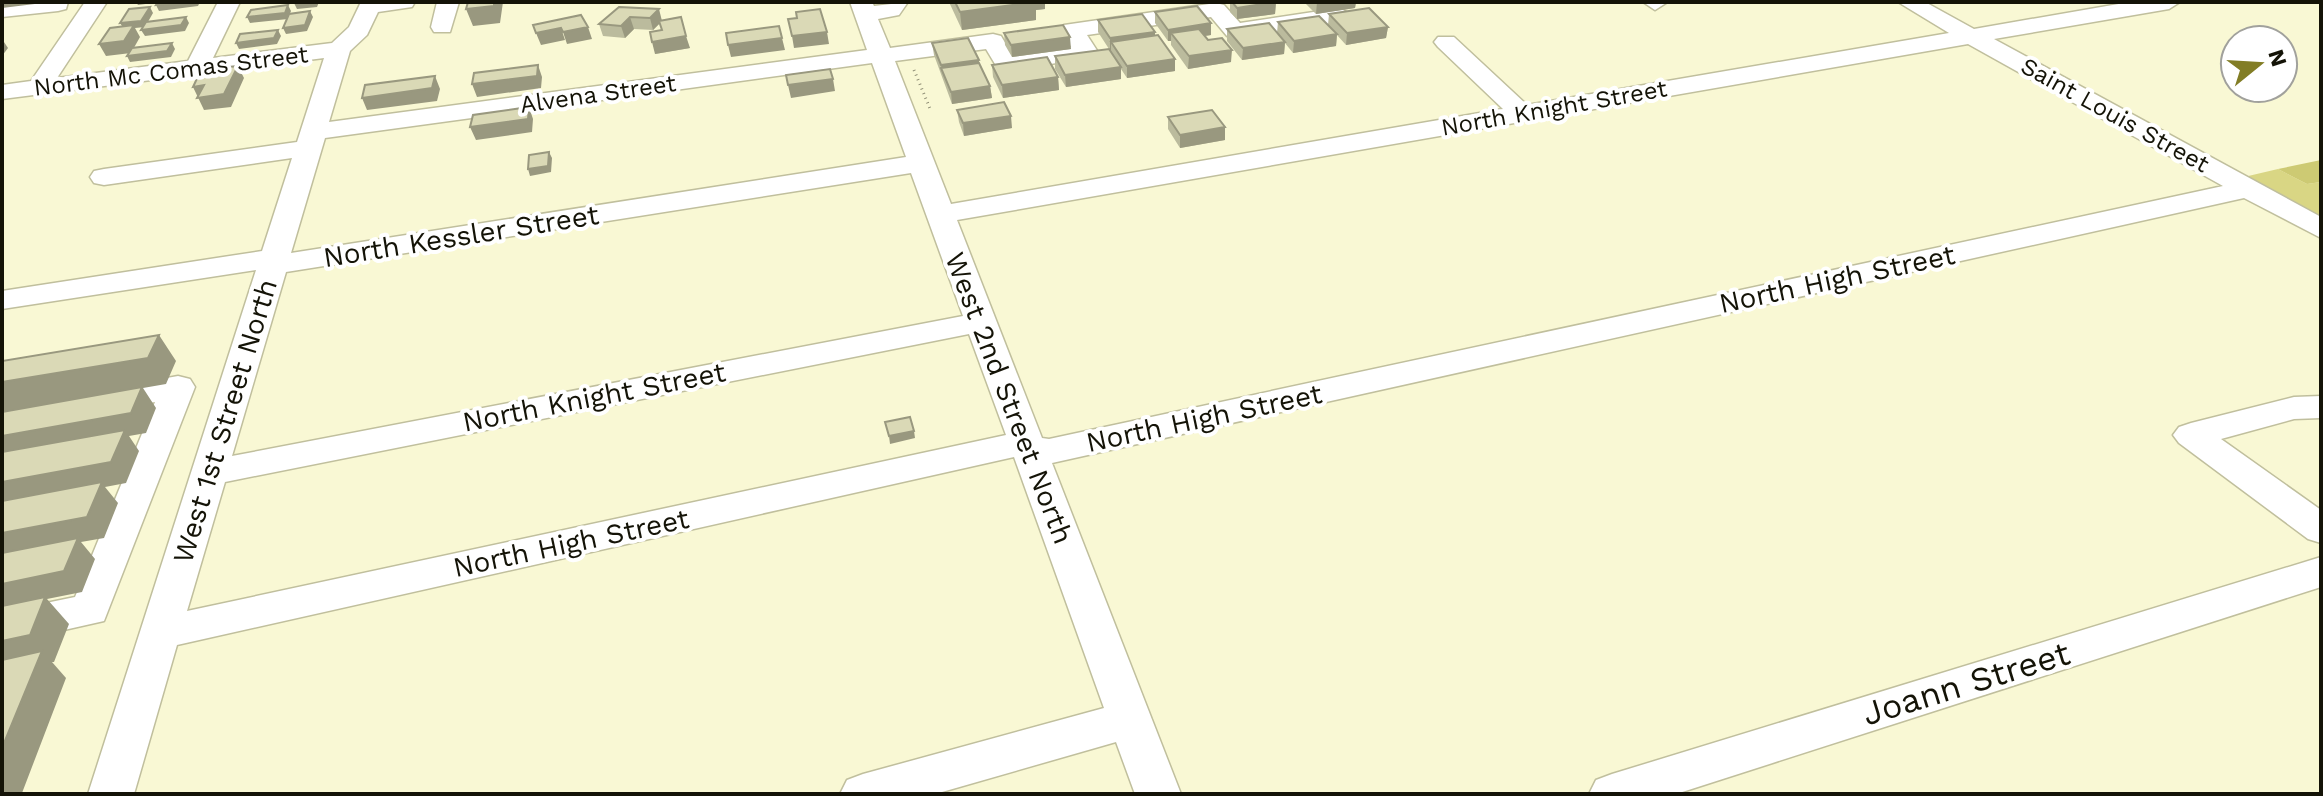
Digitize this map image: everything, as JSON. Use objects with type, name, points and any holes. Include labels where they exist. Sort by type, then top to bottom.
[{"type":"street","points":[[38,88],[96,2]]},
{"type":"street","points":[[196,68],[229,2]]},
{"type":"street","points":[[339,49],[359,30],[369,7],[404,2]]},
{"type":"street","points":[[442,27],[448,2]]},
{"type":"street","points":[[863,8],[891,10],[897,2]]},
{"type":"street","name":"Saint Louis Street","points":[[1909,2],[2321,229]]},
{"type":"street","name":"North Knight Street","points":[[940,214],[2169,2]]},
{"type":"street","points":[[2,10],[58,4]]},
{"type":"street","name":"West 2nd Street North","points":[[863,8],[890,55],[921,163],[1158,794]]},
{"type":"street","points":[[993,41],[1006,64],[1086,52],[1064,31],[1216,10],[1235,31],[1340,15]]},
{"type":"street","name":"Alvena Street","points":[[104,177],[593,94],[1025,36]]},
{"type":"street","points":[[1446,42],[1522,114]]},
{"type":"street","name":"North Mc Comas Street","points":[[2,92],[339,49]]},
{"type":"street","name":"West 1st Street North","points":[[111,794],[339,49]]},
{"type":"street","points":[[593,94],[595,63]]},
{"type":"street","name":"North Kessler Street","points":[[2,300],[274,260],[313,260],[921,163]]},
{"type":"street","name":"North High Street","points":[[160,633],[1015,445],[1049,451],[2248,189]]},
{"type":"street","name":"North Knight Street","points":[[208,473],[980,322]]},
{"type":"street","points":[[2,628],[90,610],[137,490],[142,441],[178,387],[61,408]]},
{"type":"street","points":[[2321,407],[2294,408],[2191,435],[2321,529]]},
{"type":"street","points":[[92,498],[137,490]]},
{"type":"street","points":[[73,555],[115,546]]},
{"type":"street","name":"Joann Street","points":[[1612,794],[2321,572]]},
{"type":"street","points":[[863,794],[1130,720]]},
{"type":"path","points":[[890,55],[931,111]]},
{"type":"shaded area","points":[[2321,160],[2321,182],[2307,184],[2278,169]]},
{"type":"shaded area","points":[[2278,169],[2307,184],[2321,182],[2321,218],[2244,177]]},
{"type":"building","points":[[468,2],[494,2],[494,6],[466,9]]},
{"type":"building","points":[[955,2],[1035,2],[960,12]]},
{"type":"building","points":[[1232,2],[1276,2],[1237,8]]},
{"type":"building","points":[[288,5],[285,13],[247,17],[251,10]]},
{"type":"building","points":[[1197,6],[1211,23],[1168,30],[1155,12]]},
{"type":"building","points":[[150,7],[141,21],[120,23],[129,9]]},
{"type":"building","points":[[619,7],[659,9],[650,18],[630,17],[621,26],[599,24]]},
{"type":"building","points":[[1369,8],[1388,27],[1347,33],[1329,14]]},
{"type":"building","points":[[820,9],[827,32],[792,36],[788,19],[797,18],[796,12]]},
{"type":"building","points":[[310,11],[305,25],[283,28],[289,14]]},
{"type":"building","points":[[1142,14],[1155,32],[1110,38],[1098,20]]},
{"type":"building","points":[[581,15],[588,27],[536,33],[533,25]]},
{"type":"building","points":[[1319,16],[1337,34],[1294,41],[1278,22]]},
{"type":"building","points":[[186,17],[181,25],[141,30],[146,22]]},
{"type":"building","points":[[681,17],[686,36],[652,42],[650,32],[662,30],[659,21]]},
{"type":"building","points":[[1269,23],[1285,42],[1243,48],[1227,29]]},
{"type":"building","points":[[134,25],[124,41],[99,44],[110,28]]},
{"type":"building","points":[[1063,25],[1070,37],[1011,45],[1004,33]]},
{"type":"building","points":[[779,26],[782,38],[728,45],[726,33]]},
{"type":"building","points":[[1199,29],[1208,40],[1222,38],[1232,50],[1189,56],[1171,33]]},
{"type":"building","points":[[278,30],[274,38],[236,43],[240,34]]},
{"type":"building","points":[[1158,35],[1175,59],[1127,66],[1111,42]]},
{"type":"building","points":[[968,38],[979,60],[941,65],[932,43]]},
{"type":"building","points":[[172,43],[167,51],[127,56],[132,48]]},
{"type":"building","points":[[1109,49],[1121,67],[1065,75],[1055,56]]},
{"type":"building","points":[[1047,57],[1058,77],[1002,85],[992,65]]},
{"type":"building","points":[[979,63],[990,86],[951,92],[941,68]]},
{"type":"building","points":[[538,65],[537,76],[472,84],[474,73]]},
{"type":"building","points":[[238,66],[224,94],[197,98],[204,85],[193,87],[201,70]]},
{"type":"building","points":[[830,69],[833,79],[788,85],[786,75]]},
{"type":"building","points":[[435,76],[432,88],[362,98],[365,85]]},
{"type":"building","points":[[1004,102],[1011,116],[963,123],[957,110]]},
{"type":"building","points":[[529,107],[528,119],[470,127],[473,115]]},
{"type":"building","points":[[1212,110],[1225,127],[1180,135],[1168,117]]},
{"type":"building","points":[[549,152],[548,166],[528,169],[529,155]]},
{"type":"building","points":[[159,335],[148,358],[2,382],[2,361]]},
{"type":"building","points":[[142,387],[131,413],[2,436],[2,412]]},
{"type":"building","points":[[910,417],[914,431],[889,436],[885,422]]},
{"type":"building","points":[[125,430],[111,462],[2,482],[2,452]]},
{"type":"building","points":[[102,482],[87,517],[2,533],[2,501]]},
{"type":"building","points":[[78,538],[64,571],[2,584],[2,553]]},
{"type":"building","points":[[45,597],[30,635],[2,641],[2,606]]},
{"type":"building","points":[[42,651],[2,748],[2,660]]}]
